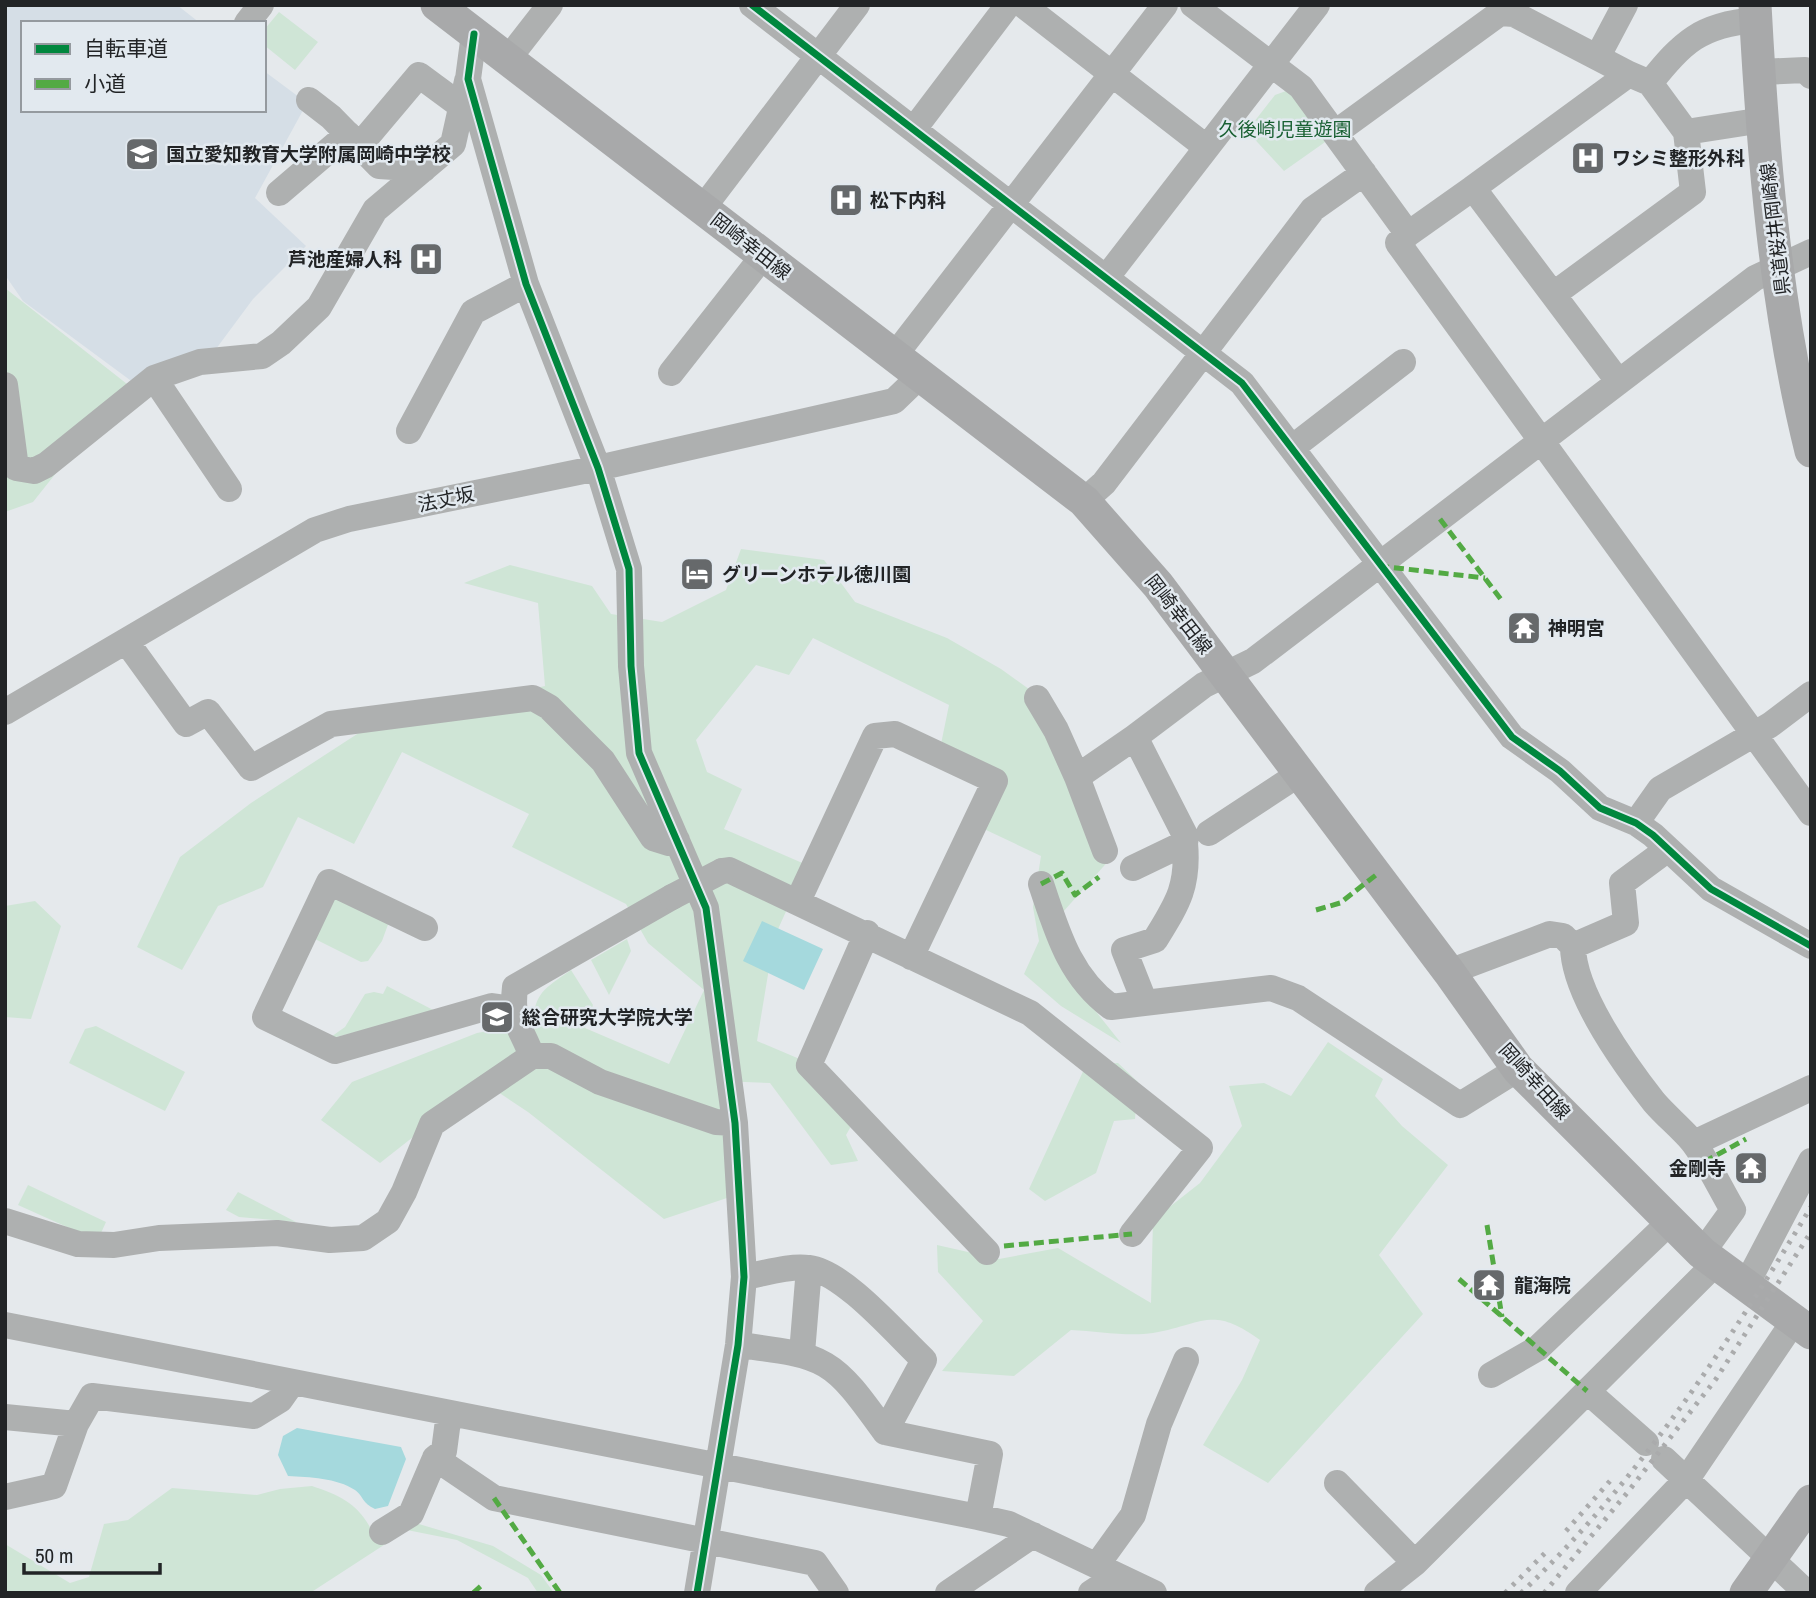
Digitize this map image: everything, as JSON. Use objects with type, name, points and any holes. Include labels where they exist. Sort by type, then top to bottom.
[{"type":"main road","name":"岡崎幸田線","points":[[437,5],[1084,501],[1158,585],[1449,972],[1518,1069],[1708,1259],[1806,1329]]},
{"type":"main road","name":"県道桜井岡崎線","points":[[1755,13],[1778,265],[1796,393],[1811,451]]},
{"type":"main road","points":[[1746,1593],[1811,1501]]},
{"type":"street","points":[[249,21],[261,5]]},
{"type":"street","points":[[509,59],[550,5]]},
{"type":"street","points":[[752,5],[1242,383],[1512,737],[1560,771],[1600,808],[1636,823],[1711,889],[1811,946]]},
{"type":"street","points":[[703,208],[857,5]]},
{"type":"street","points":[[914,129],[1008,5]]},
{"type":"street","points":[[1023,5],[1206,147]]},
{"type":"street","points":[[895,355],[1165,5]]},
{"type":"street","points":[[1194,5],[1301,87],[1408,234]]},
{"type":"street","points":[[1106,278],[1317,5]]},
{"type":"street","points":[[1598,55],[1625,5]]},
{"type":"street","points":[[1335,133],[1495,9],[1514,14],[1639,78],[1686,132],[1693,192],[1554,294]]},
{"type":"street","points":[[1755,13],[1698,34],[1679,46],[1639,78],[1473,188],[1398,243],[1811,813]]},
{"type":"street","points":[[5,385],[16,468],[34,471],[46,465],[154,378],[200,362],[262,356],[281,343],[318,307],[374,210],[453,144],[468,79],[474,34]]},
{"type":"street","points":[[1761,72],[1805,70],[1811,76]]},
{"type":"street","points":[[279,193],[354,140],[419,75],[461,106]]},
{"type":"street","points":[[468,79],[526,284],[598,468],[629,569],[631,666],[639,753],[706,908],[735,1123],[744,1277],[738,1345],[696,1593]]},
{"type":"street","points":[[309,100],[379,166],[424,169]]},
{"type":"street","points":[[1686,132],[1763,120]]},
{"type":"street","points":[[1084,501],[1104,483],[1313,209],[1364,173]]},
{"type":"street","points":[[1473,188],[1618,380]]},
{"type":"street","points":[[1077,778],[1204,685],[1253,661],[1755,278],[1778,265],[1811,252]]},
{"type":"street","points":[[671,373],[763,256]]},
{"type":"street","points":[[409,431],[473,312],[526,284]]},
{"type":"street","points":[[1293,447],[1403,362]]},
{"type":"street","name":"法丈坂","points":[[5,712],[315,530],[349,519],[598,468],[894,401],[920,376]]},
{"type":"street","points":[[154,378],[229,489]]},
{"type":"street","points":[[126,641],[186,724],[208,712],[251,768],[331,724],[533,698],[549,707],[603,761],[653,838],[669,843],[677,840]]},
{"type":"street","points":[[1636,823],[1660,789],[1753,733],[1811,694]]},
{"type":"street","points":[[1037,698],[1056,730],[1105,851]]},
{"type":"street","points":[[799,901],[875,736],[895,734],[995,781],[911,957]]},
{"type":"street","points":[[1135,737],[1186,837],[1188,870],[1185,889],[1155,940],[1124,950],[1145,1003]]},
{"type":"street","points":[[1209,832],[1299,774]]},
{"type":"street","points":[[1133,868],[1185,844]]},
{"type":"street","points":[[1573,946],[1626,923],[1622,883],[1668,849]]},
{"type":"street","points":[[532,1056],[516,1023],[513,1009],[516,987],[672,897],[729,870],[867,933],[911,957],[1030,1013],[1199,1148],[1132,1234]]},
{"type":"street","points":[[425,928],[329,882],[265,1017],[335,1051],[492,1006],[513,1009]]},
{"type":"street","points":[[1041,884],[1069,962],[1095,995],[1111,1007],[1271,988],[1298,998],[1460,1105],[1518,1069]]},
{"type":"street","points":[[867,933],[809,1065],[987,1252]]},
{"type":"street","points":[[1377,1593],[1415,1563],[1587,1391],[1708,1259],[1733,1210],[1694,1143],[1654,1101],[1618,1049],[1585,993],[1573,963],[1573,946],[1563,936],[1550,934],[1449,972]]},
{"type":"street","points":[[5,1221],[78,1244],[114,1245],[159,1238],[277,1233],[330,1240],[363,1238],[388,1221],[404,1192],[432,1124],[532,1056],[551,1056],[600,1082],[716,1122],[735,1123]]},
{"type":"street","points":[[1694,1143],[1811,1088]]},
{"type":"street","points":[[1745,1287],[1811,1161]]},
{"type":"street","points":[[1491,1375],[1538,1348],[1670,1222]]},
{"type":"street","points":[[744,1277],[809,1268],[827,1274],[847,1288],[924,1360],[885,1432]]},
{"type":"street","points":[[802,1353],[809,1268]]},
{"type":"street","points":[[5,1325],[1009,1524],[1154,1593]]},
{"type":"street","points":[[1578,1593],[1686,1479],[1806,1329]]},
{"type":"street","points":[[738,1345],[802,1353],[829,1365],[849,1382],[885,1432],[990,1454],[978,1517]]},
{"type":"street","points":[[1091,1593],[1107,1570],[1133,1515],[1159,1424],[1186,1360]]},
{"type":"street","points":[[5,1497],[54,1486],[76,1424],[92,1396],[254,1416],[280,1400],[292,1383]]},
{"type":"street","points":[[1587,1391],[1686,1479],[1807,1593]]},
{"type":"street","points":[[382,1532],[411,1514],[435,1458],[444,1451],[449,1413]]},
{"type":"street","points":[[5,1417],[76,1424]]},
{"type":"street","points":[[435,1458],[494,1498],[815,1563],[836,1593]]},
{"type":"street","points":[[1336,1483],[1415,1563]]},
{"type":"street","points":[[948,1593],[1032,1535]]},
{"type":"shaded area","name":"国立愛知教育大学附属岡崎中学校","points":[[5,5],[177,5],[197,21],[21,21],[21,112],[266,112],[266,72],[307,103],[255,198],[306,246],[253,299],[213,353],[134,383],[23,301],[5,275]]},
{"type":"green space","points":[[279,12],[318,42],[295,70],[266,47],[266,28]]},
{"type":"green space","name":"久後崎児童遊園","points":[[1286,91],[1296,95],[1328,140],[1284,171],[1247,131],[1275,95]]},
{"type":"green space","points":[[5,288],[127,384],[33,502],[5,512]]},
{"type":"green space","points":[[741,549],[824,560],[855,602],[947,638],[1001,669],[1040,697],[1111,858],[1047,930],[1066,974],[1121,1043],[1061,1006],[1024,974],[1039,941],[1033,907],[1041,856],[984,829],[999,791],[941,744],[949,705],[813,638],[789,675],[756,665],[696,740],[707,772],[742,789],[724,829],[807,865],[774,938],[757,1041],[802,1060],[854,1121],[846,1135],[858,1161],[831,1165],[770,1083],[720,1081],[733,1196],[664,1219],[528,1112],[483,1082],[380,1163],[321,1120],[352,1082],[477,1033],[534,1022],[539,997],[571,970],[593,1005],[585,1028],[669,1064],[704,990],[648,943],[626,904],[512,847],[529,814],[402,752],[354,844],[298,817],[263,887],[218,906],[182,970],[137,947],[180,857],[251,803],[371,725],[545,686],[538,603],[464,583],[510,565],[592,586],[611,614],[662,622],[726,590]]},
{"type":"green space","points":[[335,892],[390,919],[382,941],[368,961],[361,962],[313,938]]},
{"type":"green space","points":[[35,901],[61,926],[31,1019],[5,1017],[5,906]]},
{"type":"green space","points":[[627,939],[631,951],[609,995],[591,960]]},
{"type":"green space","points":[[387,986],[437,1012],[328,1039],[345,1027],[365,994],[383,994]]},
{"type":"green space","points":[[96,1026],[185,1072],[165,1111],[69,1063],[85,1029]]},
{"type":"green space","points":[[1328,1042],[1383,1079],[1375,1096],[1402,1126],[1448,1165],[1379,1255],[1423,1314],[1268,1483],[1203,1445],[1242,1380],[1260,1340],[1230,1323],[1208,1320],[1143,1334],[1071,1330],[1014,1376],[942,1371],[983,1321],[938,1272],[937,1245],[999,1259],[1058,1248],[1151,1303],[1153,1220],[1200,1183],[1242,1126],[1229,1086],[1264,1083],[1291,1096]]},
{"type":"green space","points":[[1118,1063],[1138,1082],[1135,1119],[1114,1121],[1096,1173],[1045,1201],[1029,1189],[1086,1065]]},
{"type":"green space","points":[[28,1185],[106,1222],[101,1233],[78,1232],[18,1205]]},
{"type":"green space","points":[[238,1192],[296,1222],[239,1217],[226,1210]]},
{"type":"green space","points":[[312,1486],[349,1503],[363,1516],[374,1535],[412,1522],[493,1546],[541,1575],[554,1593],[538,1593],[528,1578],[457,1540],[407,1530],[310,1593],[5,1593],[5,1544],[70,1583],[89,1577],[104,1524],[128,1520],[172,1488],[257,1495],[280,1489]]},
{"type":"water","points":[[762,921],[823,949],[804,990],[743,961]]},
{"type":"water","points":[[297,1428],[401,1447],[406,1459],[388,1506],[375,1509],[355,1490],[340,1483],[288,1476],[278,1455],[283,1436]]},
{"type":"railway","points":[[1521,1593],[1604,1505],[1679,1410],[1747,1310],[1811,1207]]},
{"type":"railway","points":[[1544,1593],[1716,1379],[1811,1232]]},
{"type":"railway","points":[[1566,1531],[1610,1481]]},
{"type":"railway","points":[[1505,1593],[1549,1549]]},
{"type":"marked path","points":[[1440,519],[1503,602]]},
{"type":"marked path","points":[[1379,566],[1485,578]]},
{"type":"marked path","points":[[1041,884],[1062,873],[1075,895],[1099,877]]},
{"type":"marked path","points":[[1316,910],[1340,903],[1376,875]]},
{"type":"marked path","points":[[1704,1162],[1746,1139]]},
{"type":"marked path","points":[[1487,1225],[1502,1317]]},
{"type":"marked path","points":[[1004,1246],[1132,1234]]},
{"type":"marked path","points":[[1459,1279],[1587,1391]]},
{"type":"marked path","points":[[494,1498],[560,1593]]},
{"type":"marked path","points":[[473,1593],[482,1585]]},
{"type":"cycle path","points":[[752,5],[1242,383],[1512,737],[1560,771],[1600,808],[1636,823],[1653,835],[1711,889],[1811,946]]},
{"type":"cycle path","points":[[474,34],[468,79],[526,284],[598,468],[629,569],[631,666],[639,753],[706,908],[735,1123],[744,1277],[738,1345],[697,1593]]},
{"type":"place","name":"国立愛知教育大学附属岡崎中学校","points":[[142,154]]},
{"type":"place","name":"ワシミ整形外科","points":[[1588,158]]},
{"type":"place","name":"松下内科","points":[[846,200]]},
{"type":"place","name":"芦池産婦人科","points":[[426,259]]},
{"type":"place","name":"グリーンホテル徳川園","points":[[697,574]]},
{"type":"place","name":"神明宮","points":[[1524,628]]},
{"type":"place","name":"総合研究大学院大学","points":[[497,1017]]},
{"type":"place","name":"金剛寺","points":[[1751,1168]]},
{"type":"place","name":"龍海院","points":[[1489,1285]]}]
